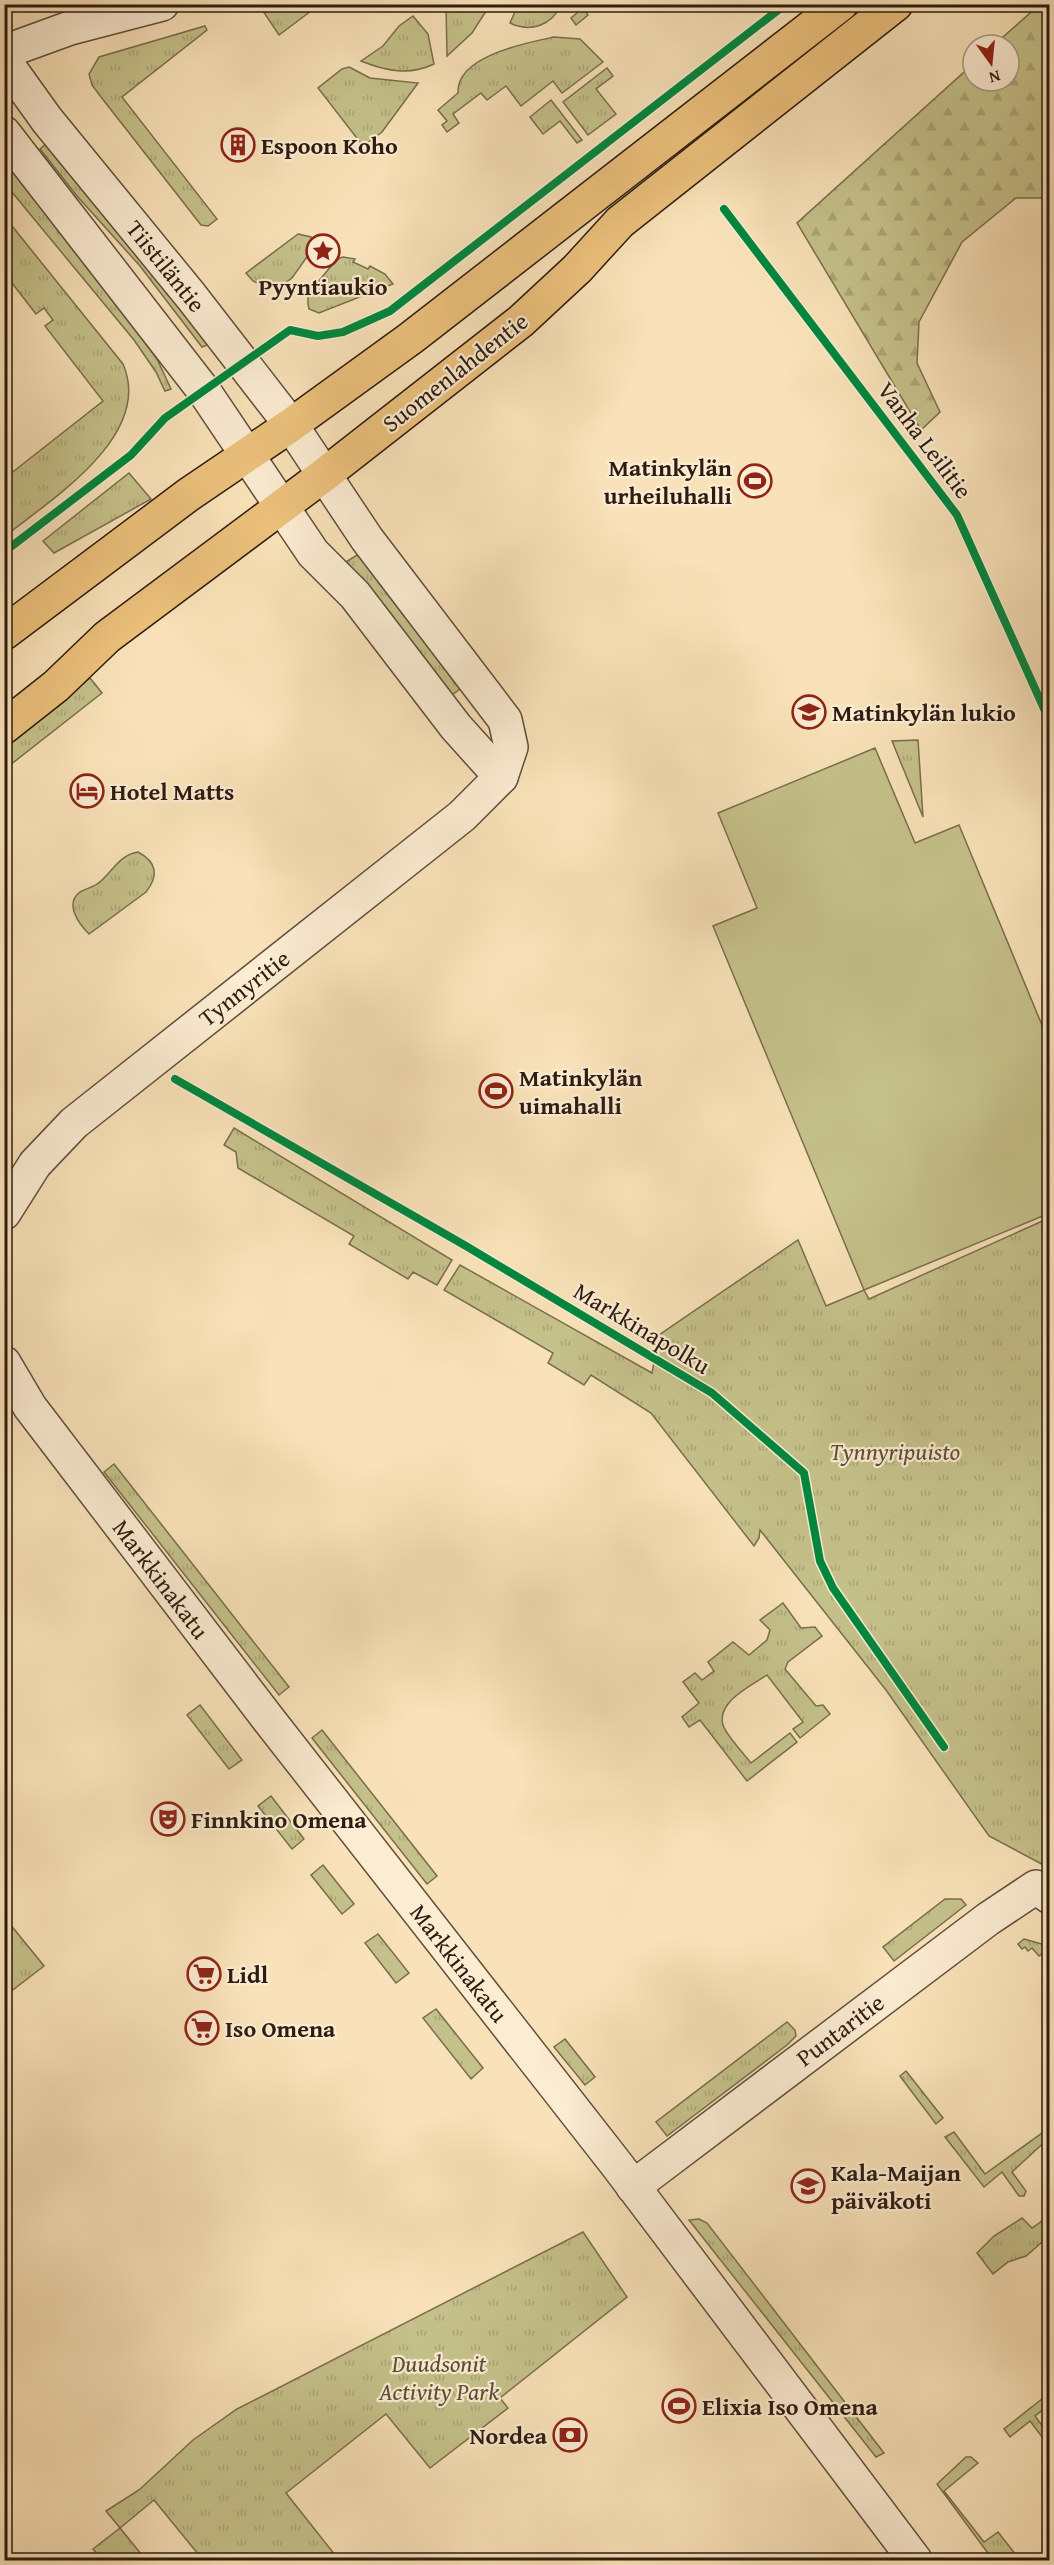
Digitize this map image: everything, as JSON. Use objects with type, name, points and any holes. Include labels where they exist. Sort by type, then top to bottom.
[{"type":"main road","points":[[4,633],[188,495],[291,425],[464,298],[841,4]]},
{"type":"main road","name":"Suomenlahdentie","points":[[4,728],[56,686],[107,637],[324,475],[521,321],[577,269],[620,222],[896,4]]},
{"type":"street","points":[[4,52],[70,28],[162,4]]},
{"type":"street","name":"Tiistiläntie","points":[[4,60],[47,120],[191,296],[291,425],[324,475]]},
{"type":"street","name":"Tiistiläntie","points":[[4,133],[204,391],[282,507]]},
{"type":"street","name":"Tynnyritie","points":[[4,1214],[35,1164],[74,1123],[445,830],[501,777],[511,747],[506,720],[367,539],[324,475]]},
{"type":"street","points":[[282,507],[313,553],[355,595],[456,727],[501,777]]},
{"type":"street","name":"Markkinakatu","points":[[4,1363],[30,1407],[161,1580],[633,2187],[915,2560]]},
{"type":"street","name":"Puntaritie","points":[[633,2187],[988,1919],[1036,1887],[1050,1897]]},
{"type":"green space","points":[[518,4],[561,5],[552,18],[546,22],[526,27],[510,23]]},
{"type":"green space","points":[[267,5],[319,5],[279,35],[261,8]]},
{"type":"green space","points":[[446,5],[490,5],[472,33],[447,56]]},
{"type":"green space","points":[[573,5],[587,5],[583,8],[588,15],[576,25],[571,18],[578,12]]},
{"type":"green space","points":[[1039,5],[1049,5],[1049,198],[1016,198],[962,242],[919,322],[917,363],[940,412],[921,430],[797,223],[961,75],[961,93],[1021,93],[1021,33],[1008,33]]},
{"type":"green space","points":[[413,16],[428,34],[434,64],[416,70],[398,71],[361,61],[383,46],[399,26]]},
{"type":"green space","points":[[205,26],[207,30],[122,97],[217,219],[208,226],[201,225],[92,85],[89,74],[99,57]]},
{"type":"green space","points":[[554,37],[580,39],[603,62],[562,93],[553,81],[521,106],[506,86],[487,100],[481,93],[453,114],[459,123],[447,132],[442,125],[447,121],[438,110],[458,93],[460,80],[468,69],[495,53]]},
{"type":"green space","points":[[349,67],[370,78],[418,83],[382,132],[363,146],[318,88],[342,69]]},
{"type":"green space","points":[[607,68],[613,76],[596,89],[616,114],[588,135],[563,102]]},
{"type":"green space","points":[[551,100],[582,140],[577,143],[560,121],[543,134],[530,117]]},
{"type":"green space","points":[[47,143],[210,344],[202,347],[140,266],[77,196],[40,149]]},
{"type":"green space","points":[[15,163],[157,359],[171,389],[165,391],[156,372],[134,340],[11,191],[10,168]]},
{"type":"green space","points":[[4,216],[123,364],[129,390],[124,416],[112,440],[93,463],[71,484],[5,536],[5,478],[103,401],[45,326],[53,320],[44,308],[36,314],[5,274]]},
{"type":"green space","points":[[298,234],[311,237],[314,247],[292,278],[282,285],[268,288],[253,281],[246,273]]},
{"type":"green space","points":[[343,257],[355,259],[353,262],[368,269],[370,266],[385,274],[393,284],[319,313],[309,309],[308,294],[337,259]]},
{"type":"green space","points":[[129,473],[151,499],[54,553],[43,541]]},
{"type":"green space","points":[[360,553],[461,688],[452,695],[447,692],[346,562]]},
{"type":"green space","points":[[90,678],[102,693],[5,769],[5,745]]},
{"type":"green space","points":[[918,740],[923,817],[892,741]]},
{"type":"green space","points":[[875,748],[915,843],[959,825],[1049,1042],[1050,1213],[864,1290],[713,926],[757,908],[718,813]]},
{"type":"green space","points":[[138,852],[149,860],[154,870],[150,886],[146,892],[89,934],[75,914],[73,902],[75,897],[99,883],[126,856]]},
{"type":"green space","points":[[234,1128],[452,1260],[437,1285],[413,1272],[408,1279],[349,1244],[354,1236],[238,1168],[236,1152],[224,1145]]},
{"type":"green space","name":"Tynnyripuisto","points":[[1049,1218],[1049,1868],[989,1836],[886,1690],[760,1530],[759,1538],[754,1546],[651,1413],[591,1375],[584,1385],[548,1363],[553,1353],[444,1290],[460,1265],[652,1373],[659,1335],[798,1240],[826,1306],[864,1290],[869,1299]]},
{"type":"green space","points":[[114,1464],[289,1687],[279,1695],[104,1472]]},
{"type":"green space","points":[[783,1603],[801,1628],[815,1627],[822,1636],[788,1662],[785,1669],[816,1706],[823,1705],[830,1714],[800,1738],[793,1729],[803,1722],[767,1675],[737,1695],[725,1709],[722,1717],[723,1725],[731,1739],[751,1763],[790,1733],[797,1742],[747,1781],[700,1720],[689,1727],[682,1717],[699,1703],[683,1682],[695,1673],[702,1680],[714,1671],[708,1662],[733,1642],[749,1655],[767,1640],[770,1630],[760,1620]]},
{"type":"green space","points":[[200,1705],[242,1760],[229,1769],[187,1715]]},
{"type":"green space","points":[[322,1730],[437,1876],[427,1884],[312,1738]]},
{"type":"green space","points":[[271,1796],[304,1839],[292,1849],[258,1806]]},
{"type":"green space","points":[[323,1865],[354,1904],[342,1914],[311,1875]]},
{"type":"green space","points":[[945,1899],[961,1899],[966,1905],[894,1961],[883,1947]]},
{"type":"green space","points":[[4,1919],[44,1966],[5,1996]]},
{"type":"green space","points":[[378,1934],[409,1973],[396,1983],[365,1943]]},
{"type":"green space","points":[[1024,1939],[1049,1946],[1049,1948],[1039,1956],[1032,1948],[1028,1951],[1025,1947],[1022,1949],[1018,1944]]},
{"type":"green space","points":[[436,2009],[483,2068],[471,2079],[423,2018]]},
{"type":"green space","points":[[787,2022],[795,2030],[796,2036],[787,2045],[667,2136],[656,2122]]},
{"type":"green space","points":[[565,2039],[595,2077],[585,2085],[554,2047]]},
{"type":"green space","points":[[906,2071],[943,2118],[936,2124],[900,2076]]},
{"type":"green space","points":[[1049,2128],[1049,2138],[1012,2172],[1026,2191],[1024,2196],[1019,2196],[1002,2172],[984,2187],[945,2137],[954,2132],[985,2174]]},
{"type":"green space","points":[[1049,2216],[1049,2236],[1026,2256],[1008,2262],[993,2274],[977,2253],[994,2236],[1022,2218],[1032,2228]]},
{"type":"green space","points":[[699,2219],[707,2223],[884,2453],[876,2457],[689,2220]]},
{"type":"green space","name":"Duudsonit Activity Park","points":[[583,2232],[627,2297],[500,2398],[508,2408],[430,2468],[386,2414],[286,2493],[339,2560],[203,2560],[154,2500],[120,2528],[106,2511],[139,2490],[193,2440],[237,2409]]},
{"type":"green space","points":[[1047,2395],[1049,2405],[1035,2416],[1049,2435],[1049,2446],[1030,2421],[1010,2437],[1004,2429]]},
{"type":"green space","points":[[966,2457],[971,2457],[978,2463],[944,2491],[984,2542],[998,2532],[1020,2560],[993,2560],[937,2484]]},
{"type":"green space","points":[[120,2528],[146,2560],[102,2560],[93,2549]]},
{"type":"cycle path","points":[[4,552],[131,455],[165,418],[290,330],[318,336],[343,332],[390,311],[786,4]]},
{"type":"cycle path","name":"Vanha Leilitie","points":[[724,209],[957,515],[1050,722]]},
{"type":"cycle path","name":"Markkinapolku","points":[[175,1079],[466,1246],[712,1393],[804,1473],[820,1561],[833,1588],[944,1747]]},
{"type":"place","name":"Espoon Koho","points":[[238,145]]},
{"type":"place","name":"Pyyntiaukio","points":[[323,251]]},
{"type":"place","name":"Matinkylän urheiluhalli","points":[[755,481]]},
{"type":"place","name":"Matinkylän lukio","points":[[809,712]]},
{"type":"place","name":"Hotel Matts","points":[[87,791]]},
{"type":"place","name":"Matinkylän uimahalli","points":[[496,1091]]},
{"type":"place","name":"Finnkino Omena","points":[[168,1819]]},
{"type":"place","name":"Lidl","points":[[204,1974]]},
{"type":"place","name":"Iso Omena","points":[[202,2028]]},
{"type":"place","name":"Kala-Maijan päiväkoti","points":[[808,2186]]},
{"type":"place","name":"Elixia Iso Omena","points":[[679,2406]]},
{"type":"place","name":"Nordea","points":[[570,2435]]}]
